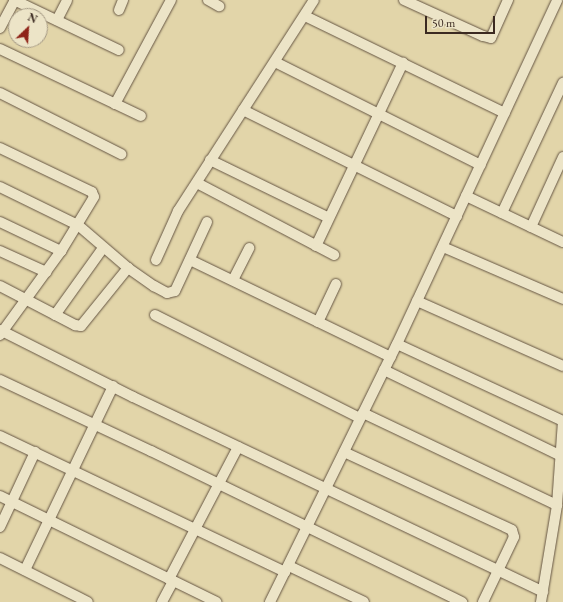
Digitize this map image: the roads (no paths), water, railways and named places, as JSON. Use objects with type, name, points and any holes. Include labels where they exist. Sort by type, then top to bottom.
[{"type":"street","points":[[0,28],[15,0],[119,50]]},
{"type":"street","points":[[57,20],[66,0]]},
{"type":"street","points":[[119,10],[123,0]]},
{"type":"street","points":[[115,104],[171,0]]},
{"type":"street","points":[[208,0],[219,6]]},
{"type":"street","points":[[156,260],[178,211],[314,0]]},
{"type":"street","points":[[404,0],[483,36],[491,38],[508,0]]},
{"type":"street","points":[[271,602],[391,357],[557,0]]},
{"type":"street","points":[[305,16],[505,113]]},
{"type":"street","points":[[0,49],[141,116]]},
{"type":"street","points":[[275,62],[481,165]]},
{"type":"street","points":[[316,246],[403,63]]},
{"type":"street","points":[[502,213],[563,83]]},
{"type":"street","points":[[0,93],[121,154]]},
{"type":"street","points":[[243,110],[457,216]]},
{"type":"street","points":[[0,148],[92,192],[94,197],[61,252],[1,332],[498,571],[542,597],[557,505],[563,421],[397,344]]},
{"type":"street","points":[[531,227],[563,157]]},
{"type":"street","points":[[210,160],[329,218]]},
{"type":"street","points":[[197,183],[334,254]]},
{"type":"street","points":[[0,187],[78,225],[128,268],[154,286],[172,293],[175,291],[208,222]]},
{"type":"street","points":[[466,196],[563,242]]},
{"type":"street","points":[[0,222],[61,252]]},
{"type":"street","points":[[443,247],[563,299]]},
{"type":"street","points":[[55,315],[103,248]]},
{"type":"street","points":[[232,280],[249,248]]},
{"type":"street","points":[[0,251],[46,272]]},
{"type":"street","points":[[190,260],[391,357]]},
{"type":"street","points":[[0,286],[75,325],[81,326],[128,268]]},
{"type":"street","points":[[318,322],[336,284]]},
{"type":"street","points":[[417,301],[563,366]]},
{"type":"street","points":[[155,315],[362,415],[557,505]]},
{"type":"street","points":[[384,370],[561,456]]},
{"type":"street","points":[[0,380],[462,602]]},
{"type":"street","points":[[25,570],[50,521],[113,386]]},
{"type":"street","points":[[0,436],[196,529],[364,602]]},
{"type":"street","points":[[162,602],[196,529],[238,447]]},
{"type":"street","points":[[0,527],[35,452]]},
{"type":"street","points":[[344,452],[512,530],[514,537],[483,602]]},
{"type":"street","points":[[0,496],[216,602]]},
{"type":"street","points":[[0,558],[88,602]]}]
